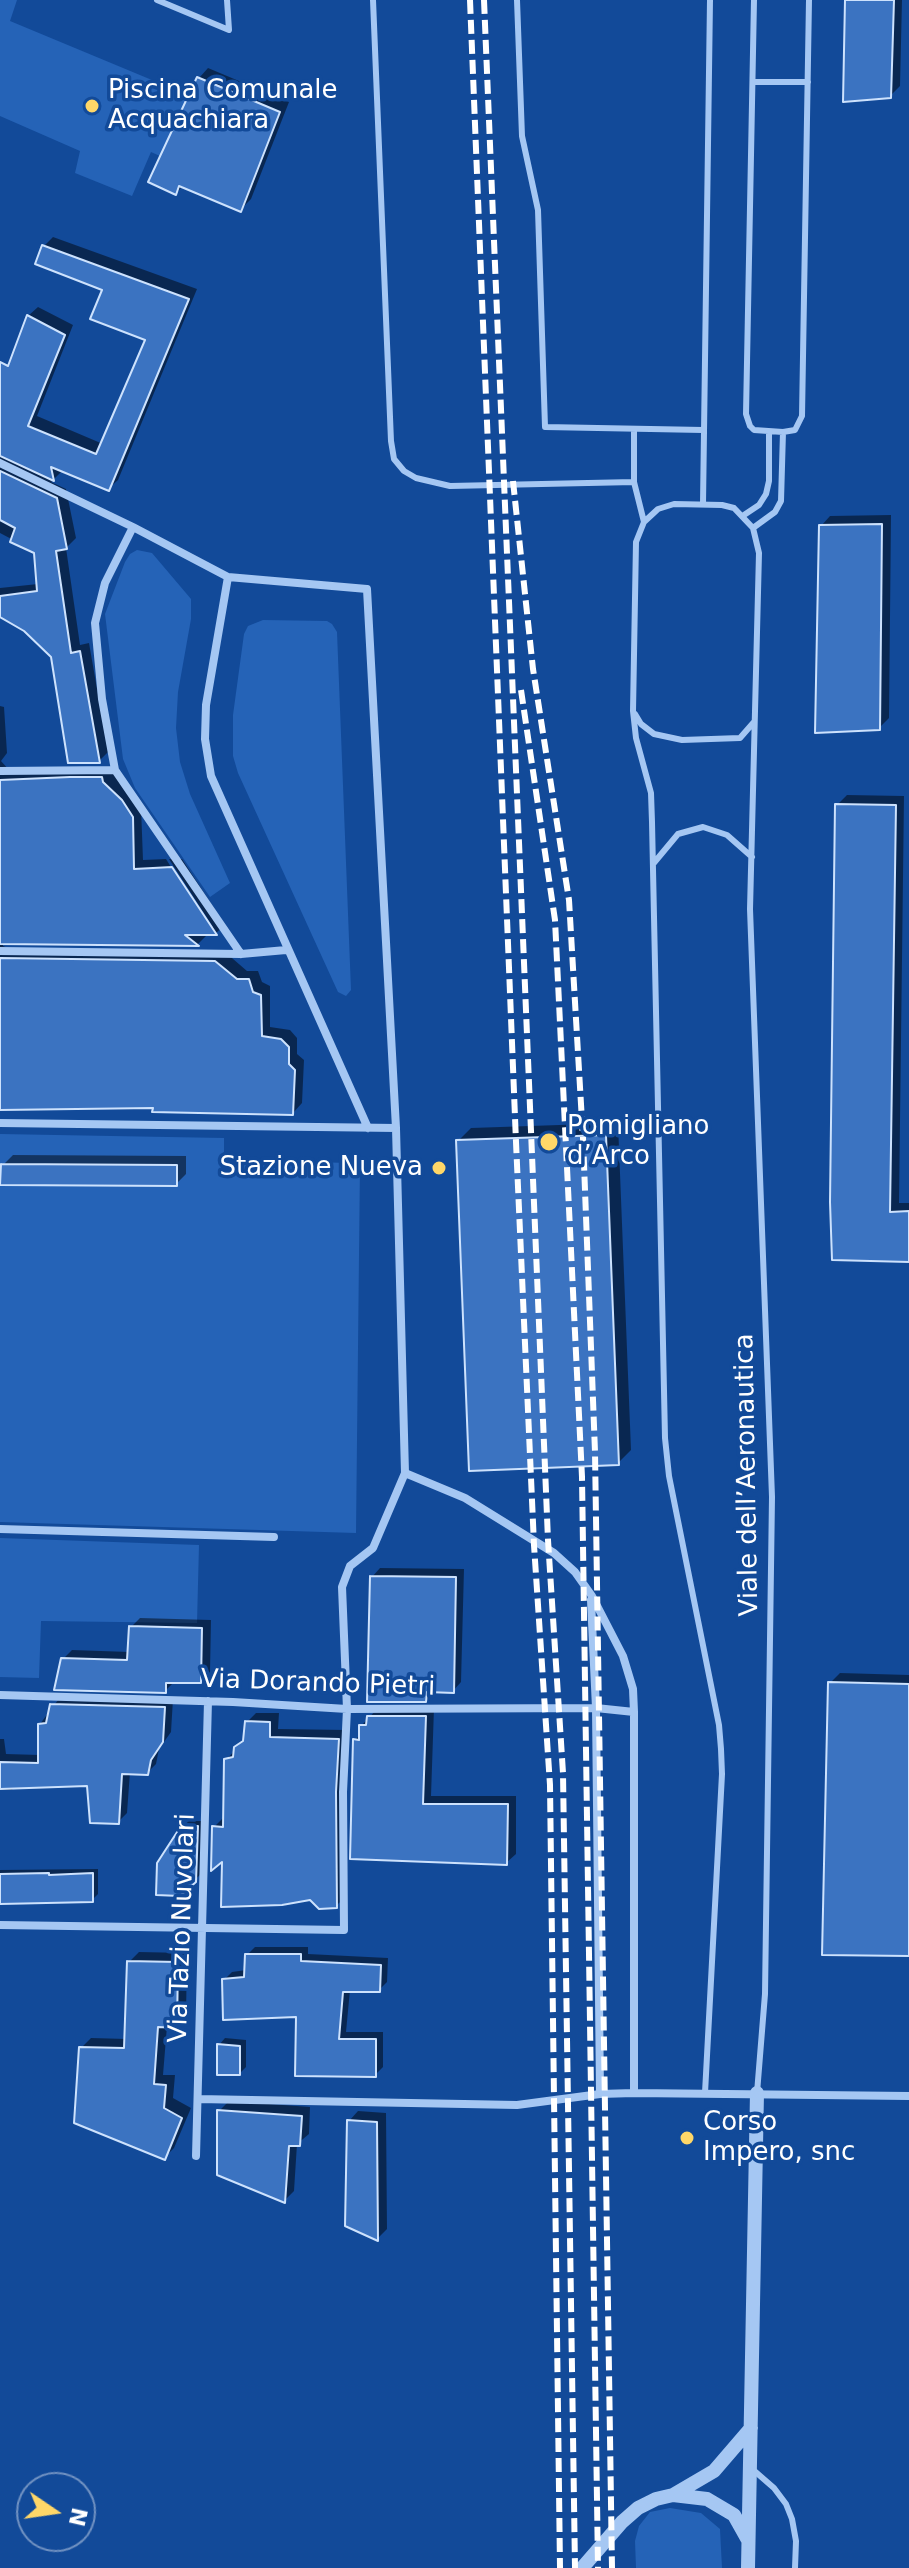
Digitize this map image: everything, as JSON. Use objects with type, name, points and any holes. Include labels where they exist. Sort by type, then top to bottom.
[{"type":"street","points":[[0,463],[112,516],[228,577],[367,589],[396,1128],[405,1473],[373,1548],[350,1566],[342,1587],[347,1709],[343,1792],[344,1930],[0,1925]]},
{"type":"street","points":[[133,527],[105,583],[95,623],[102,699],[115,770],[241,954]]},
{"type":"street","points":[[228,577],[206,705],[205,739],[211,776],[368,1128]]},
{"type":"street","points":[[0,771],[115,770]]},
{"type":"street","points":[[0,951],[241,954],[286,950]]},
{"type":"street","points":[[0,1123],[396,1128]]},
{"type":"street","points":[[405,1473],[465,1498],[542,1545],[575,1572],[611,1628],[623,1656],[633,1689],[634,1712],[634,2093]]},
{"type":"street","points":[[0,1529],[274,1537]]},
{"type":"street","points":[[587,1588],[594,1615],[600,2094]]},
{"type":"street","name":"Via Dorando Pietri","points":[[0,1695],[347,1709],[596,1708],[634,1712]]},
{"type":"street","name":"Via Tazio Nuvolari","points":[[196,2156],[208,1701]]},
{"type":"street","points":[[198,2099],[517,2105],[600,2094],[634,2093],[909,2096]]},
{"type":"street","points":[[748,2568],[757,2093]]},
{"type":"street","points":[[582,2568],[638,2508],[673,2495],[714,2471],[751,2428]]},
{"type":"street","points":[[673,2495],[707,2499],[734,2515],[749,2541]]},
{"type":"lane","points":[[157,0],[229,30],[227,0]]},
{"type":"lane","points":[[177,0],[178,9]]},
{"type":"lane","points":[[373,0],[390,426],[394,459],[404,471],[416,478],[450,486],[634,482]]},
{"type":"lane","points":[[517,0],[522,136],[538,210],[545,427],[703,430]]},
{"type":"lane","points":[[703,504],[710,0]]},
{"type":"lane","points":[[754,0],[746,414],[754,430],[769,432],[795,430],[802,416],[809,0]]},
{"type":"lane","points":[[753,82],[808,82]]},
{"type":"lane","points":[[634,429],[634,482],[644,522],[658,509],[674,504],[734,508],[744,515],[759,505],[769,481],[769,432]]},
{"type":"lane","points":[[753,528],[775,512],[781,501],[783,432]]},
{"type":"lane","name":"Viale dell’Aeronautica","points":[[744,515],[753,528],[759,553],[752,990],[772,1497],[765,1994],[757,2093]]},
{"type":"lane","name":"Viale dell’Aeronautica","points":[[644,522],[636,542],[633,711],[636,738],[651,793],[665,1438],[675,1512],[719,1725],[722,1761],[705,2093]]},
{"type":"lane","points":[[633,711],[641,724],[654,734],[682,740],[740,738],[756,719]]},
{"type":"lane","points":[[653,864],[678,834],[703,827],[727,835],[752,857]]},
{"type":"lane","points":[[750,2467],[774,2488],[786,2504],[796,2541],[795,2568]]},
{"type":"shaded area","name":"Piscina Comunale Acquachiara","points":[[0,0],[17,0],[10,21],[188,95],[160,156],[151,152],[132,196],[75,173],[80,151],[0,116]]},
{"type":"shaded area","points":[[137,550],[152,553],[191,599],[176,728],[180,762],[190,794],[230,883],[210,897],[135,788],[123,759],[105,614],[125,562]]},
{"type":"shaded area","points":[[263,620],[327,621],[337,632],[351,990],[346,996],[338,992],[233,756],[233,715],[244,634],[248,626]]},
{"type":"shaded area","points":[[0,1134],[224,1138],[224,1161],[360,1163],[356,1533],[0,1522]]},
{"type":"shaded area","points":[[0,1538],[199,1545],[197,1623],[41,1621],[39,1678],[0,1677]]},
{"type":"shaded area","points":[[670,2508],[701,2513],[720,2529],[722,2568],[636,2568],[635,2541],[639,2526],[650,2512]]},
{"type":"building","points":[[845,0],[894,0],[891,98],[843,102]]},
{"type":"building","points":[[197,77],[280,112],[241,212],[179,186],[176,195],[148,182]]},
{"type":"building","points":[[42,245],[189,299],[109,491],[51,467],[54,481],[0,456],[0,362],[8,366],[27,315],[65,335],[28,426],[96,454],[145,340],[90,319],[102,290],[35,264]]},
{"type":"building","points":[[0,471],[57,498],[67,549],[56,551],[71,653],[80,651],[100,763],[68,763],[51,657],[24,631],[0,617],[0,596],[37,591],[34,553],[10,542],[15,528],[0,520]]},
{"type":"building","points":[[882,524],[880,730],[815,733],[819,525]]},
{"type":"building","points":[[102,777],[133,817],[134,869],[172,867],[217,935],[185,935],[199,946],[0,944],[0,780]]},
{"type":"building","points":[[835,804],[896,805],[890,1212],[909,1211],[909,1262],[832,1260]]},
{"type":"building","points":[[0,958],[215,961],[237,979],[249,979],[253,992],[261,995],[262,1036],[281,1039],[289,1047],[289,1064],[295,1070],[293,1115],[152,1112],[153,1108],[0,1110]]},
{"type":"building","points":[[606,1135],[619,1465],[469,1471],[456,1140]]},
{"type":"building","points":[[1,1164],[177,1165],[177,1186],[0,1185]]},
{"type":"building","points":[[370,1576],[456,1577],[454,1693],[427,1692],[426,1702],[367,1702]]},
{"type":"building","points":[[129,1626],[202,1628],[201,1683],[166,1683],[166,1693],[54,1690],[61,1658],[127,1660]]},
{"type":"building","points":[[828,1682],[909,1684],[909,1956],[822,1955]]},
{"type":"building","points":[[50,1704],[165,1707],[163,1742],[151,1760],[148,1775],[122,1774],[119,1824],[90,1823],[87,1786],[0,1789],[0,1762],[38,1763],[38,1724],[46,1723]]},
{"type":"building","points":[[367,1716],[426,1716],[423,1804],[508,1804],[507,1865],[350,1859],[353,1739],[359,1740],[359,1725],[366,1725]]},
{"type":"building","points":[[245,1721],[270,1722],[270,1737],[339,1739],[337,1908],[319,1909],[310,1900],[282,1905],[221,1907],[222,1862],[211,1871],[212,1826],[223,1827],[224,1759],[233,1757],[234,1747],[243,1741]]},
{"type":"building","points":[[181,1826],[198,1826],[196,1882],[180,1896],[156,1895],[157,1863]]},
{"type":"building","points":[[93,1873],[93,1902],[0,1904],[0,1874]]},
{"type":"building","points":[[245,1954],[301,1954],[301,1961],[381,1965],[380,1992],[343,1992],[339,2039],[376,2039],[376,2077],[295,2076],[296,2017],[223,2020],[222,1979],[244,1977]]},
{"type":"building","points":[[127,1961],[178,1962],[177,2028],[158,2027],[154,2084],[166,2085],[164,2108],[182,2118],[165,2160],[74,2123],[79,2047],[124,2048]]},
{"type":"building","points":[[217,2044],[240,2046],[240,2075],[217,2075]]},
{"type":"building","points":[[217,2110],[302,2116],[300,2146],[289,2146],[285,2203],[217,2175]]},
{"type":"building","points":[[347,2120],[377,2122],[378,2241],[345,2226]]},
{"type":"railway","points":[[470,0],[534,1545],[550,1785],[560,2568]]},
{"type":"railway","points":[[484,0],[548,1540],[563,1773],[575,2568]]},
{"type":"railway","points":[[513,481],[533,669],[569,900],[583,1138],[595,1452],[612,2568]]},
{"type":"railway","points":[[521,690],[555,920],[582,1477],[598,2568]]},
{"type":"place","name":"Piscina Comunale Acquachiara","points":[[92,106]]},
{"type":"place","name":"Pomigliano d’Arco","points":[[549,1142]]},
{"type":"place","name":"Stazione Nueva","points":[[439,1168]]},
{"type":"place","name":"Corso Impero, snc","points":[[687,2138]]}]
